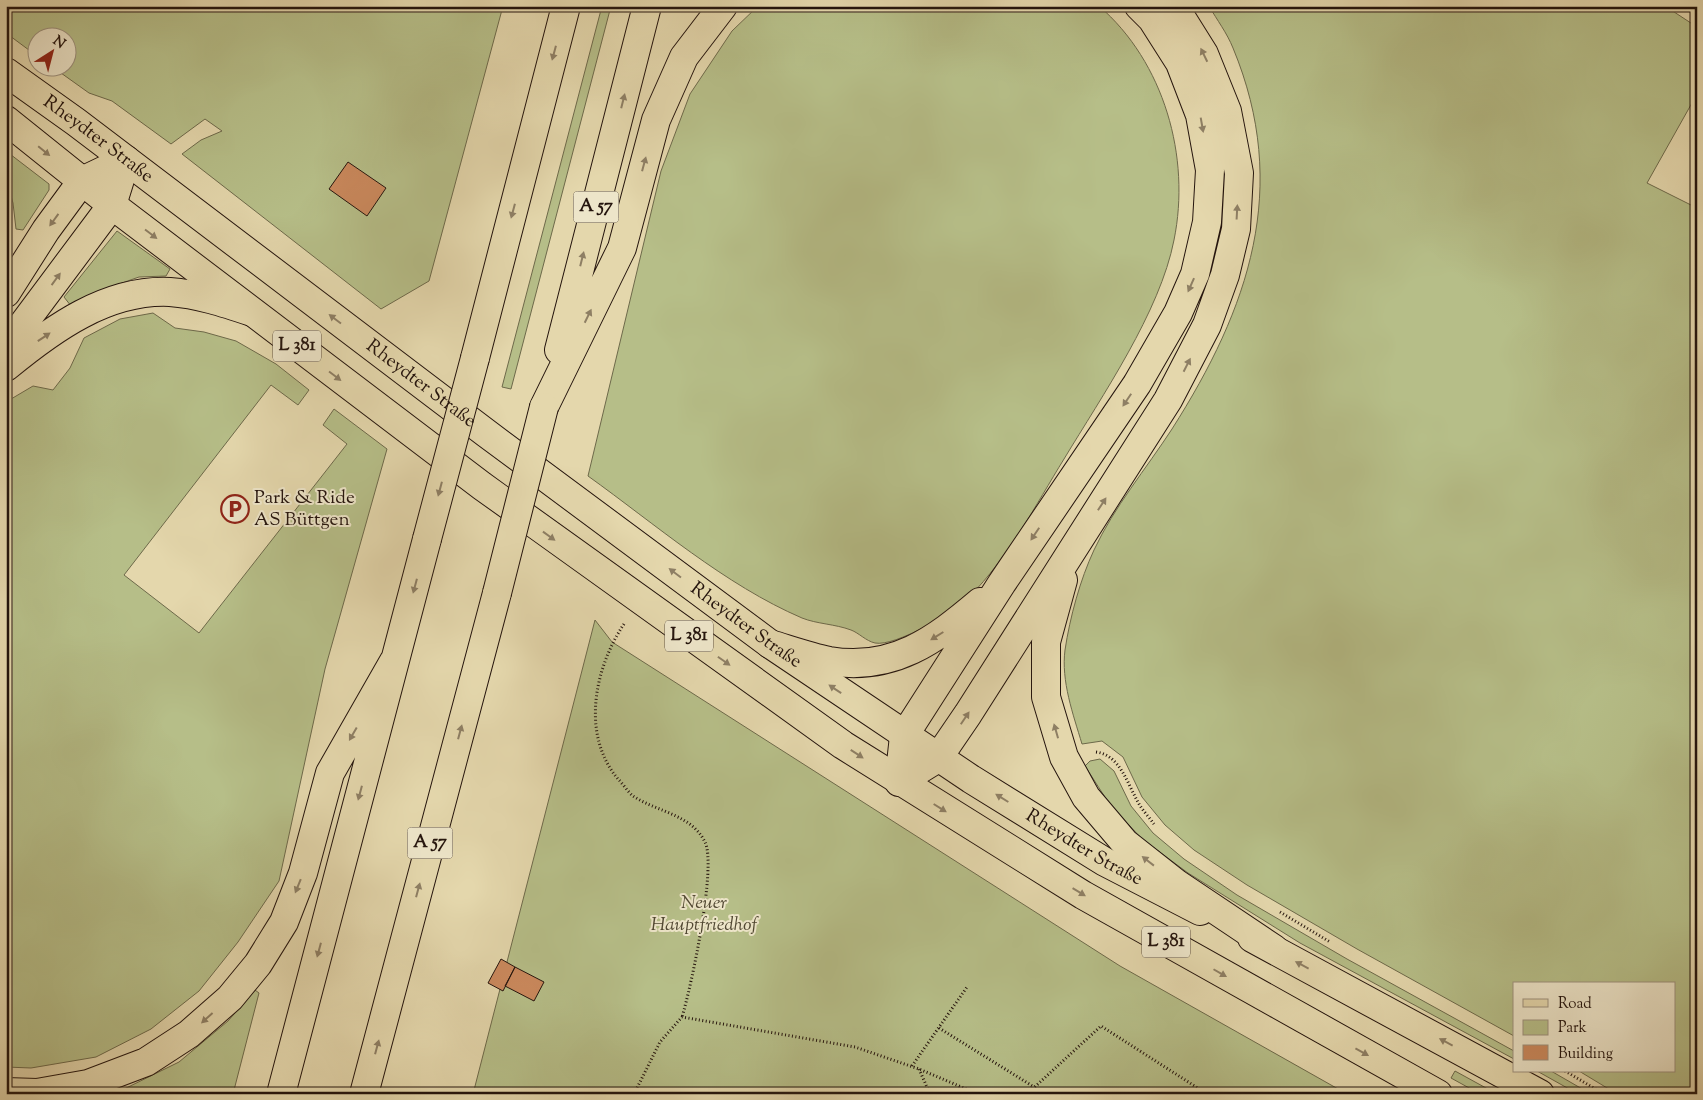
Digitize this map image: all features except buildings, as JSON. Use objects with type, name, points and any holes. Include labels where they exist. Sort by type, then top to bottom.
[{"type":"main road","points":[[281,1094],[566,6]]},
{"type":"main road","name":"A 57","points":[[364,1094],[497,593],[647,6]]},
{"type":"main road","points":[[544,407],[622,248],[656,120],[684,57],[723,6]]},
{"type":"main road","points":[[899,782],[904,736],[1002,583],[1137,384],[1178,313],[1195,274],[1207,222],[1210,170],[1200,115],[1180,63],[1152,19],[1139,6]]},
{"type":"main road","points":[[899,782],[938,758],[968,714],[1168,400],[1208,325],[1226,275],[1236,229],[1239,173],[1227,111],[1204,54],[1174,6]]},
{"type":"main road","name":"Rheydter Straße","points":[[6,72],[770,644],[904,736],[1106,862],[1274,949],[1540,1094]]},
{"type":"main road","name":"Rheydter Straße","points":[[6,120],[112,205],[482,486],[843,745],[899,782],[1083,895],[1438,1094]]},
{"type":"main road","points":[[6,293],[46,230],[82,181],[126,160]]},
{"type":"main road","points":[[6,347],[112,205],[126,160]]},
{"type":"main road","points":[[6,368],[35,343],[68,321],[104,303],[139,295],[168,292],[204,297],[252,312]]},
{"type":"main road","points":[[1075,544],[1058,592],[1046,642],[1046,697],[1064,758],[1086,797],[1125,842],[1177,884],[1274,949]]},
{"type":"main road","points":[[770,644],[829,661],[860,663],[910,653],[948,629],[1002,583]]},
{"type":"main road","points":[[6,1092],[37,1093],[88,1084],[146,1062],[189,1034],[230,998],[258,964],[284,922],[303,873],[330,774],[394,661]]},
{"type":"path","points":[[612,642],[594,700],[597,735],[610,768],[632,795],[691,824],[706,842],[709,864],[691,990],[682,1017],[660,1042],[634,1094]]},
{"type":"path","points":[[1093,752],[1105,753],[1117,763],[1138,803],[1158,830]]},
{"type":"path","points":[[1275,910],[1334,944]]},
{"type":"path","points":[[912,1066],[967,988]]},
{"type":"path","points":[[682,1017],[856,1047],[912,1066],[978,1094]]},
{"type":"path","points":[[1027,1094],[1101,1026],[1207,1094]]},
{"type":"path","points":[[939,1028],[1034,1087]]},
{"type":"path","points":[[919,1069],[930,1094]]},
{"type":"path","points":[[1567,1072],[1604,1094]]},
{"type":"green space","points":[[6,6],[503,6],[429,281],[381,309],[182,154],[201,140],[222,131],[205,119],[171,144],[112,101],[89,93],[68,78],[78,78],[78,28],[28,28],[28,49],[6,33]]},
{"type":"green space","points":[[602,6],[611,6],[511,389],[502,387]]},
{"type":"green space","points":[[758,6],[1099,6],[1122,29],[1141,55],[1156,83],[1167,113],[1175,144],[1179,176],[1178,208],[1174,240],[1167,267],[1143,324],[1112,381],[1021,531],[983,582],[969,597],[951,611],[910,634],[884,643],[869,641],[851,630],[839,626],[802,618],[746,589],[691,553],[588,476],[661,171],[690,94],[732,31]]},
{"type":"green space","points":[[1209,6],[1665,6],[1697,27],[1697,94],[1647,183],[1697,208],[1697,1094],[1617,1094],[1581,1072],[1676,1072],[1676,982],[1513,982],[1513,1035],[1357,949],[1247,885],[1194,850],[1165,825],[1142,797],[1123,757],[1102,741],[1082,744],[1066,685],[1064,662],[1070,625],[1084,574],[1094,550],[1111,519],[1172,429],[1199,384],[1222,338],[1240,292],[1253,246],[1259,198],[1259,150],[1250,100],[1231,42]]},
{"type":"green space","points":[[6,151],[49,184],[49,190],[23,230],[16,229],[13,203],[6,178]]},
{"type":"green space","points":[[117,231],[170,269],[166,276],[139,277],[105,289],[71,306],[64,297]]},
{"type":"green space","points":[[153,313],[175,328],[204,332],[236,341],[276,364],[309,390],[298,405],[271,385],[124,575],[199,633],[347,444],[323,425],[334,409],[387,449],[325,669],[279,881],[238,942],[199,991],[151,1029],[96,1057],[31,1068],[6,1067],[6,402],[33,386],[53,390],[70,368],[84,338],[120,319]]},
{"type":"green space","name":"Neuer Hauptfriedhof","points":[[595,620],[612,642],[1120,966],[1347,1094],[473,1094]]},
{"type":"green space","points":[[1100,759],[1114,771],[1131,806],[1153,833],[1184,859],[1237,895],[1347,959],[1513,1050],[1513,1058],[1300,943],[1188,873],[1142,839],[1110,805],[1085,766],[1090,761]]},
{"type":"green space","points":[[255,990],[259,993],[233,1094],[114,1094],[179,1062],[228,1021]]},
{"type":"green space","points":[[1455,1071],[1497,1094],[1480,1094],[1451,1078]]},
{"type":"green space","points":[[1539,1072],[1553,1072],[1591,1094],[1578,1094]]},
{"type":"place","name":"Park & Ride AS Büttgen","points":[[235,509]]}]
